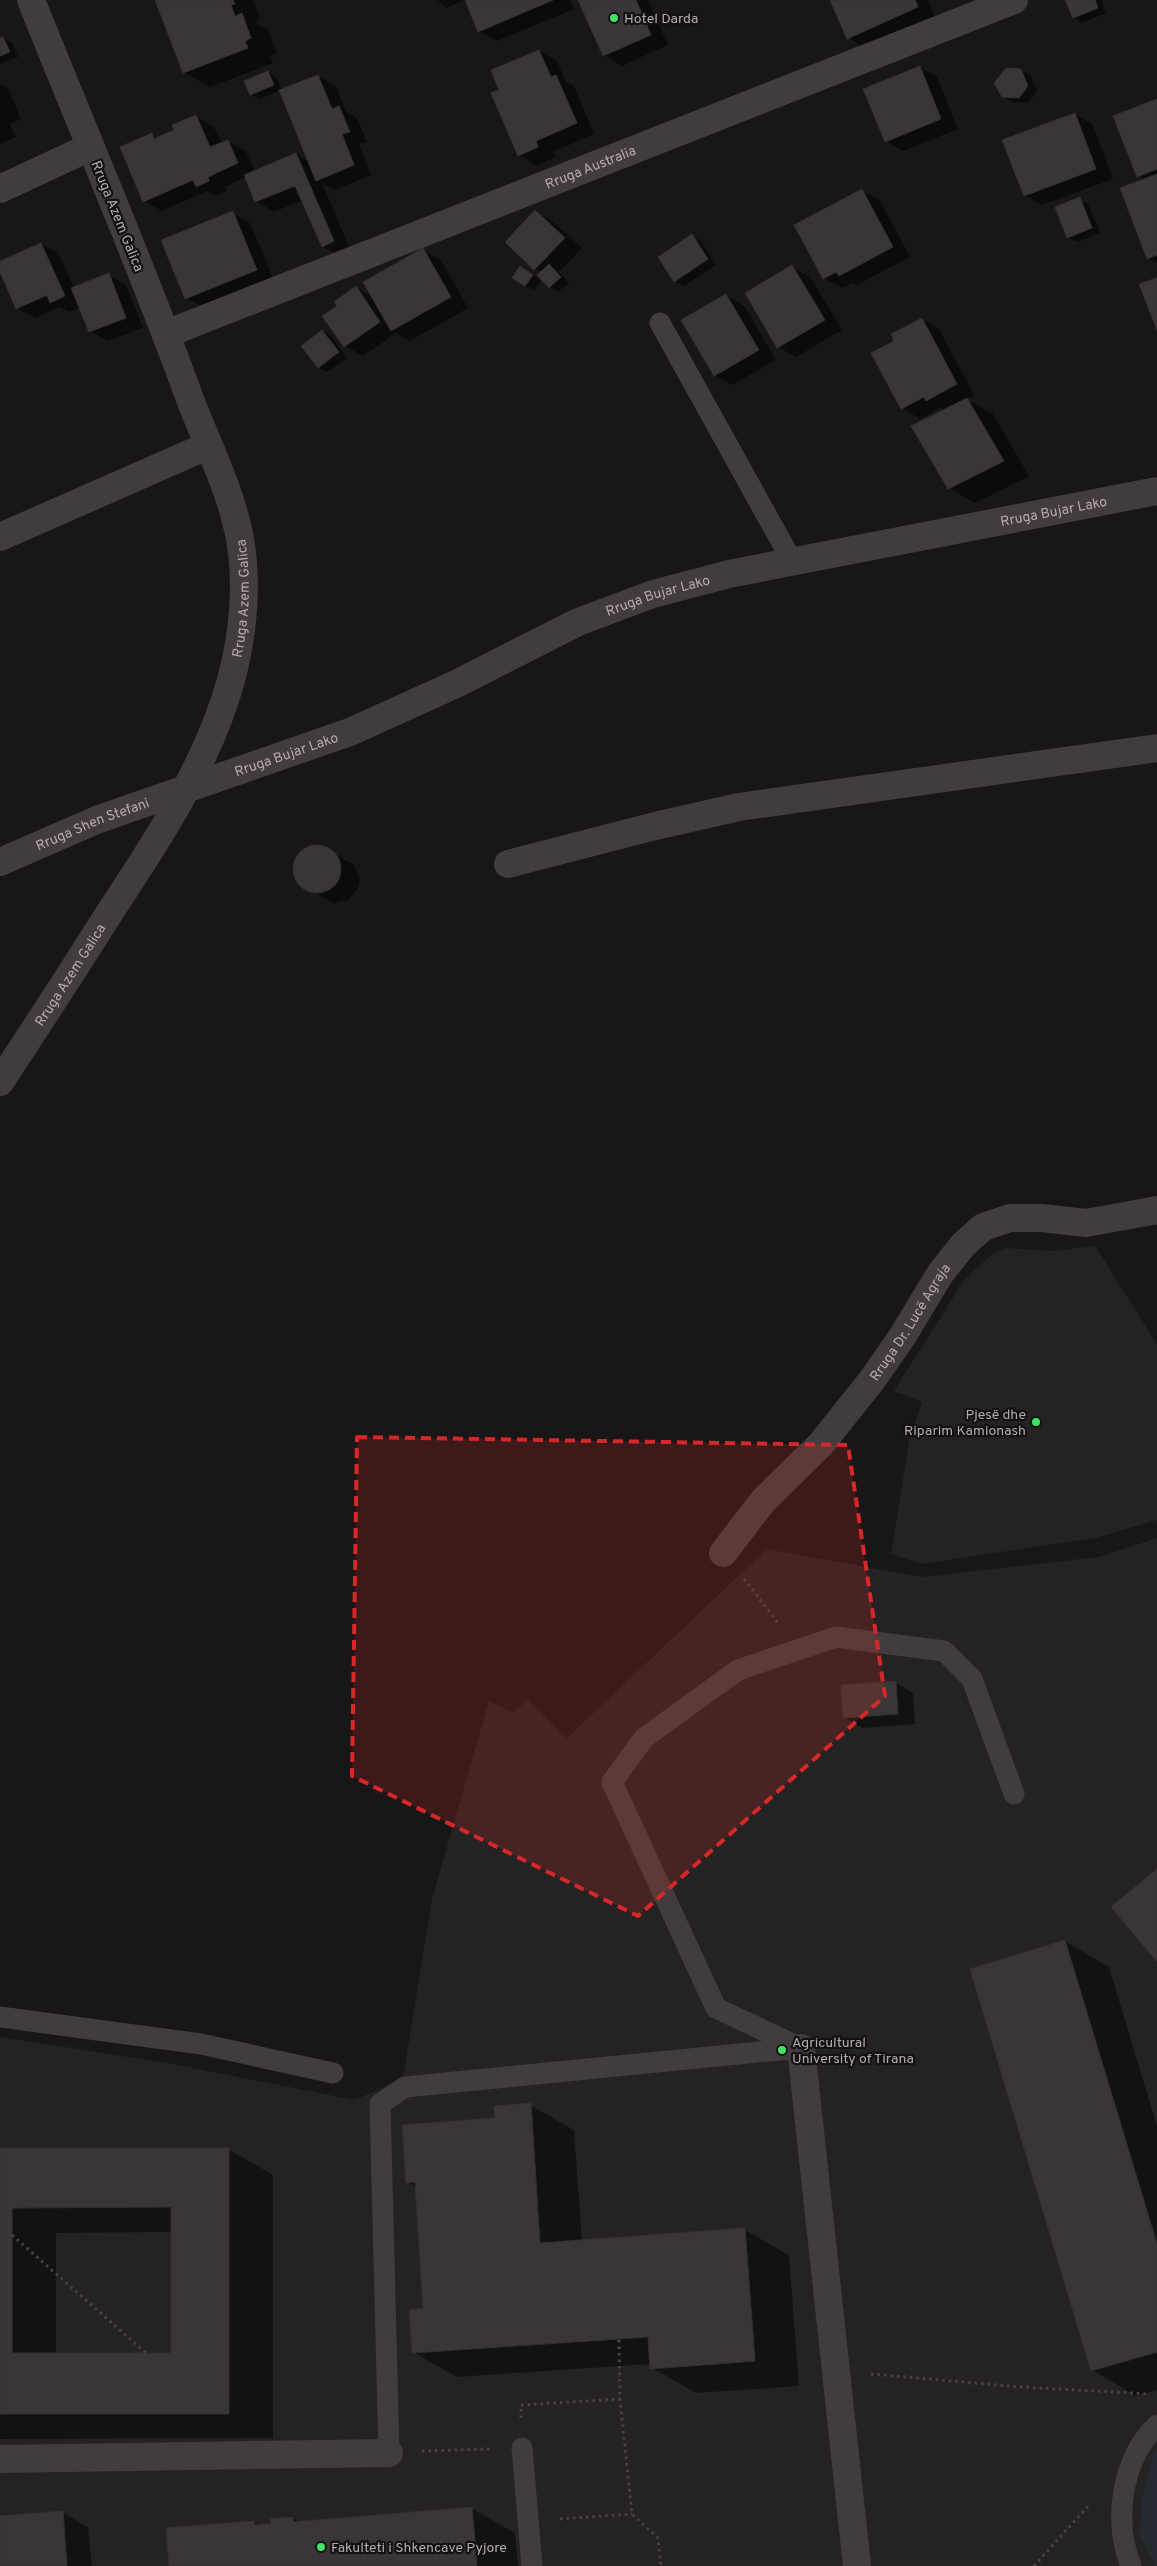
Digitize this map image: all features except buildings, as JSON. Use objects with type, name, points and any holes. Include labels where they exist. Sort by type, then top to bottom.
[{"type":"street","name":"Rruga Azem Galica","points":[[0,1082],[141,864],[186,787],[212,731],[231,680],[242,619],[244,579],[240,539],[228,496],[207,446],[166,334],[31,0]]},
{"type":"street","name":"Rruga Australia","points":[[166,334],[1014,0]]},
{"type":"street","points":[[0,189],[90,147]]},
{"type":"street","points":[[0,537],[207,446]]},
{"type":"street","name":"Rruga Bujar Lako","points":[[186,787],[350,732],[456,684],[588,618],[653,594],[728,574],[1157,491]]},
{"type":"street","points":[[508,864],[655,826],[739,807],[1157,748]]},
{"type":"street","name":"Rruga Shen Stefani","points":[[0,862],[99,819],[186,787]]},
{"type":"street","name":"Rruga Dr. Lucë Agraja","points":[[723,1554],[763,1501],[821,1444],[872,1380],[902,1337],[940,1274],[963,1244],[983,1227],[1010,1218],[1042,1218],[1086,1223],[1157,1210]]},
{"type":"street","points":[[800,2048],[857,2566]]},
{"type":"street","points":[[0,2459],[389,2453]]},
{"type":"lane","points":[[660,323],[792,561]]},
{"type":"lane","points":[[800,2048],[716,2008],[612,1782],[644,1738],[738,1670],[836,1637],[944,1651],[972,1679],[1014,1794]]},
{"type":"lane","points":[[0,2017],[201,2044],[333,2073]]},
{"type":"lane","points":[[389,2453],[380,2104],[404,2087],[800,2048]]},
{"type":"lane","points":[[1131,2566],[1125,2551],[1121,2519],[1126,2485],[1135,2456],[1157,2425]]},
{"type":"lane","points":[[522,2448],[532,2566]]},
{"type":"path","points":[[742,1576],[799,1650]]},
{"type":"path","points":[[12,2235],[146,2353]]},
{"type":"path","points":[[619,2340],[620,2400],[632,2514],[658,2538],[661,2566]]},
{"type":"path","points":[[836,2371],[1021,2387],[1157,2394]]},
{"type":"path","points":[[522,2448],[521,2405],[620,2400]]},
{"type":"path","points":[[389,2453],[472,2450]]},
{"type":"path","points":[[1034,2566],[1095,2500]]},
{"type":"path","points":[[528,2521],[632,2514]]},
{"type":"highlighted area","points":[[357,1437],[848,1445],[885,1696],[638,1916],[352,1776]]},
{"type":"shaded area","name":"Pjesë dhe Riparim Kamionash","points":[[1095,1246],[1157,1344],[1157,1520],[1095,1538],[922,1564],[891,1554],[909,1441],[922,1402],[894,1391],[964,1280],[991,1255],[1004,1248],[1053,1251]]},
{"type":"shaded area","name":"Agricultural University of Tirana","points":[[1157,1538],[1157,2566],[0,2566],[0,2037],[167,2063],[355,2100],[403,2078],[432,1899],[489,1701],[513,1713],[527,1700],[567,1738],[767,1549],[921,1577],[1099,1557]]},
{"type":"shaded area","points":[[1157,2450],[1157,2566],[1155,2566],[1140,2536],[1141,2501],[1154,2453]]},
{"type":"place","name":"Hotel Darda","points":[[614,18]]},
{"type":"place","name":"Pjesë dhe Riparim Kamionash","points":[[1036,1422]]},
{"type":"place","name":"Agricultural University of Tirana","points":[[782,2050]]},
{"type":"place","name":"Fakulteti i Shkencave Pyjore","points":[[321,2547]]}]
